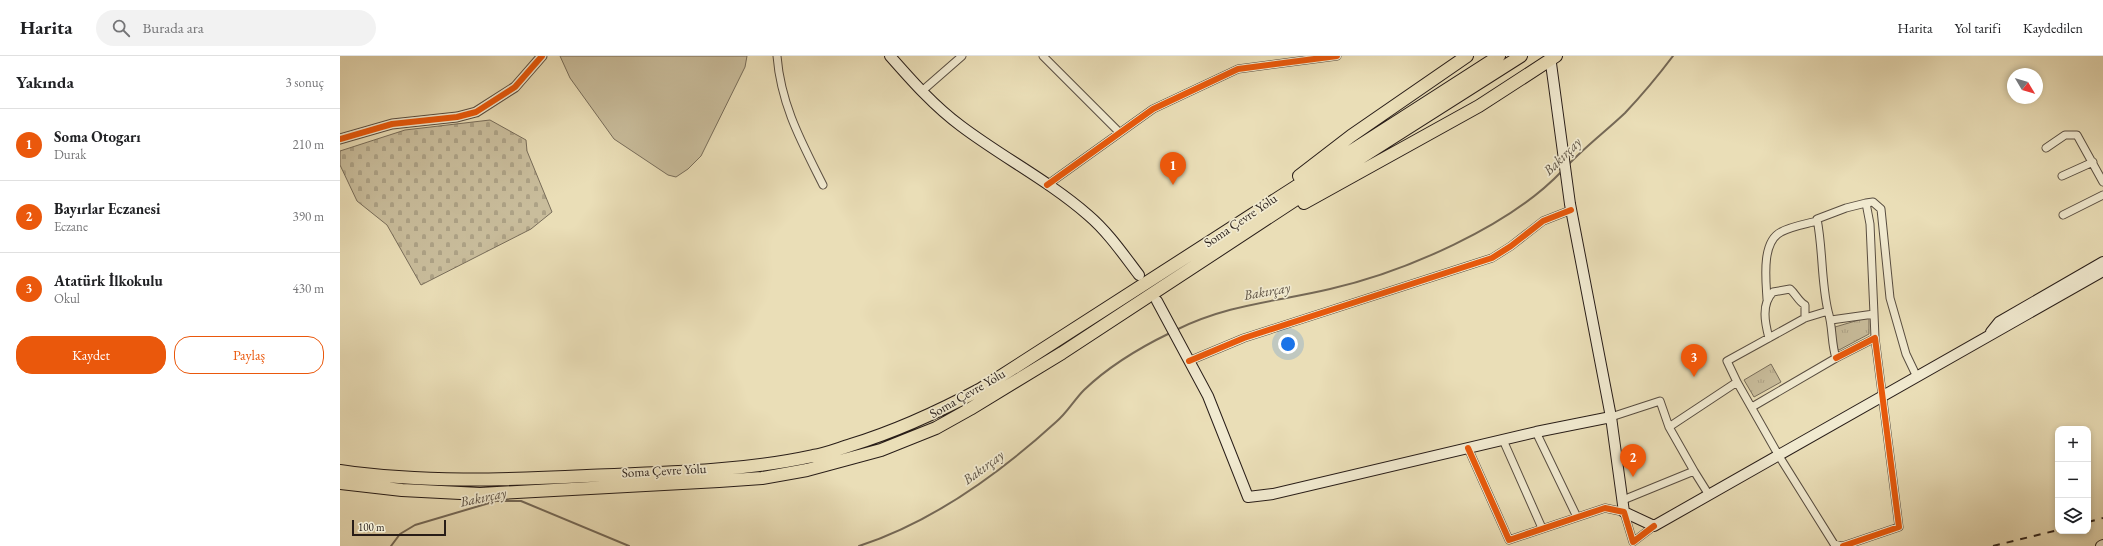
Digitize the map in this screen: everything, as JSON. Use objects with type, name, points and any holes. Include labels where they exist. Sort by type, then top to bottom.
[{"type":"highway","points":[[1226,232],[1350,136],[1467,56]]},
{"type":"highway","name":"Soma Çevre Yolu","points":[[340,471],[454,480],[536,479],[744,467],[814,456],[892,432],[958,402],[1011,370],[1499,56]]},
{"type":"highway","name":"Soma Çevre Yolu","points":[[340,483],[402,490],[480,494],[762,478],[847,460],[881,450],[936,428],[1062,353],[1234,242],[1318,185],[1521,56]]},
{"type":"highway","points":[[1234,242],[1479,106],[1552,57]]},
{"type":"main road","points":[[890,56],[934,105],[961,126],[1073,203],[1099,226],[1139,275]]},
{"type":"main road","points":[[1552,57],[1558,125],[1571,207],[1611,417],[1624,512],[1654,526],[1779,456],[1992,332],[2003,329],[2103,270]]},
{"type":"main road","points":[[1992,332],[1999,322],[2103,262]]},
{"type":"main road","points":[[1159,305],[1208,396],[1248,497],[1273,494],[1536,432],[1611,417]]},
{"type":"street","points":[[340,139],[392,124],[457,117],[476,112],[515,86],[542,56]]},
{"type":"street","points":[[777,56],[779,77],[786,107],[822,185]]},
{"type":"street","points":[[922,91],[962,56]]},
{"type":"street","points":[[1043,56],[1119,132]]},
{"type":"street","points":[[1047,185],[1153,109],[1187,95],[1238,69],[1336,56]]},
{"type":"street","points":[[2046,148],[2065,136],[2077,135],[2103,182]]},
{"type":"street","points":[[2062,176],[2093,162]]},
{"type":"street","points":[[2063,216],[2103,195]]},
{"type":"street","points":[[1836,358],[1832,345],[1831,320],[1825,297],[1822,253],[1817,219],[1873,202],[1881,208],[1890,298],[1906,354],[1916,375]]},
{"type":"street","points":[[1828,311],[1805,318],[1727,361],[1737,382],[1779,456],[1834,544],[1843,546],[1899,527],[1875,338],[1870,224],[1866,204]]},
{"type":"street","points":[[1189,362],[1244,338],[1492,258],[1511,246],[1543,221],[1571,207]]},
{"type":"street","points":[[1769,338],[1765,325],[1767,299],[1765,262],[1770,246],[1780,232],[1818,221]]},
{"type":"street","points":[[1767,299],[1773,292],[1790,289],[1799,302],[1805,305],[1805,318]]},
{"type":"street","points":[[1831,320],[1874,314]]},
{"type":"street","points":[[1752,407],[1836,358],[1875,338]]},
{"type":"street","points":[[1669,427],[1737,382]]},
{"type":"street","points":[[1611,417],[1660,401],[1669,427],[1709,495]]},
{"type":"street","points":[[1536,432],[1577,517]]},
{"type":"street","points":[[1503,440],[1542,528]]},
{"type":"street","points":[[1468,448],[1509,540],[1605,508],[1624,512],[1634,544],[1654,526]]},
{"type":"street","points":[[1623,500],[1694,471]]},
{"type":"green space","points":[[560,56],[747,56],[745,67],[701,156],[688,169],[676,177],[668,175],[614,139],[570,78]]},
{"type":"green space","points":[[490,120],[526,140],[527,151],[552,212],[531,229],[421,285],[387,225],[357,201],[340,165],[340,151],[405,130]]},
{"type":"green space","points":[[1869,317],[1869,334],[1839,350],[1835,348],[1835,327]]},
{"type":"green space","points":[[1771,364],[1781,382],[1754,397],[1744,380]]},
{"type":"waterway","name":"Bakırçay","points":[[1568,165],[1625,113],[1673,56]]},
{"type":"waterway","name":"Bakırçay","points":[[1176,330],[1215,314],[1330,289],[1390,271],[1422,259],[1454,245],[1514,211],[1540,191],[1562,171]]},
{"type":"waterway","name":"Bakırçay","points":[[859,546],[913,524],[939,510],[988,478],[1012,460],[1060,418],[1084,390],[1114,365],[1136,351],[1170,333]]},
{"type":"waterway","name":"Bakırçay","points":[[391,546],[400,534],[415,525],[496,501],[521,501],[629,546]]},
{"type":"railway","points":[[2091,521],[2103,518]]},
{"type":"railway","points":[[1993,546],[2055,531]]},
{"type":"cycle path","points":[[340,139],[392,124],[457,117],[476,112],[515,87],[542,56]]},
{"type":"cycle path","points":[[1047,185],[1153,109],[1238,69],[1337,56]]},
{"type":"cycle path","points":[[1189,361],[1244,338],[1492,258],[1511,246],[1543,221],[1571,210]]},
{"type":"cycle path","points":[[1836,358],[1875,338],[1899,527],[1843,546]]},
{"type":"cycle path","points":[[1468,448],[1509,540],[1605,508],[1624,512],[1633,542],[1654,526]]},
{"type":"place","name":"Soma Otogarı","points":[[1173,185]]},
{"type":"place","name":"Atatürk İlkokulu","points":[[1694,377]]},
{"type":"place","name":"Bayırlar Eczanesi","points":[[1633,477]]}]
